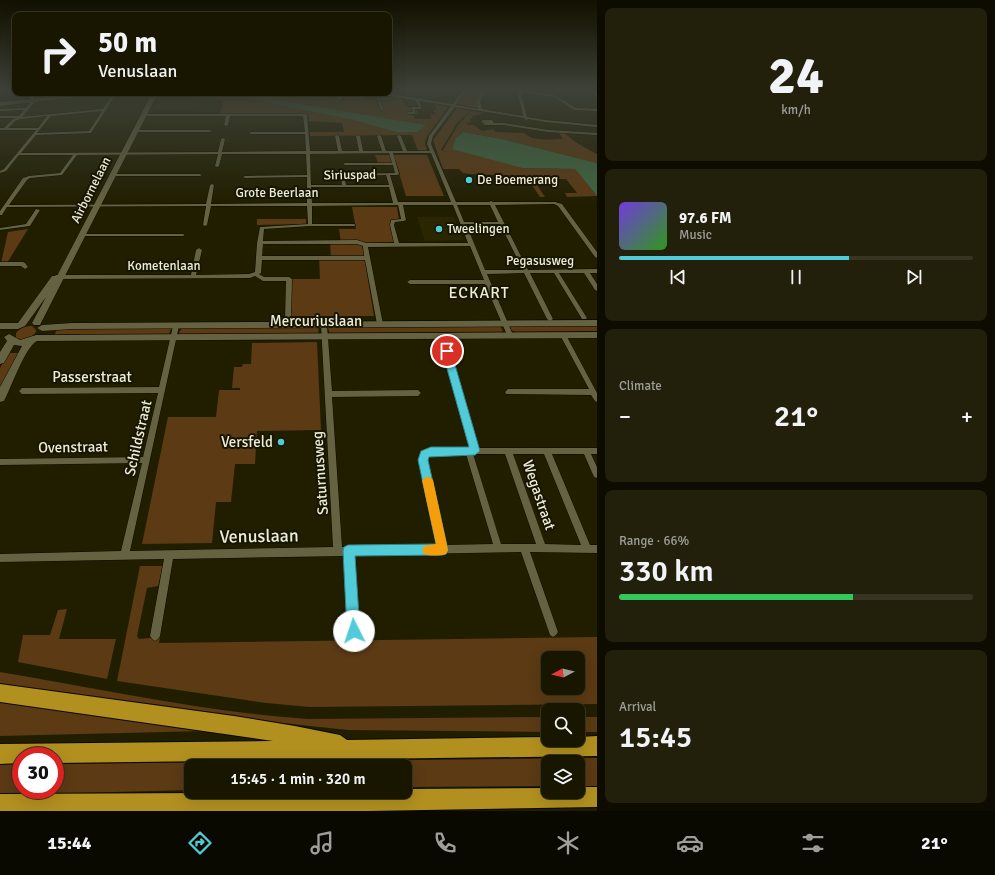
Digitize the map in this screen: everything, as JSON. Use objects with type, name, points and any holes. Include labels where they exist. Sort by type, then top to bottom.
[{"type":"main road","points":[[0,693],[272,731],[361,750]]},
{"type":"main road","points":[[0,754],[597,746]]},
{"type":"main road","points":[[0,804],[597,797]]},
{"type":"main road","points":[[334,811],[385,800]]},
{"type":"street","points":[[34,134],[88,133],[93,127]]},
{"type":"street","name":"Airbornelaan","points":[[7,338],[12,331],[20,325],[59,277],[84,235],[139,127]]},
{"type":"street","points":[[306,127],[310,225]]},
{"type":"street","points":[[438,127],[429,139],[429,144],[464,223],[471,244],[510,335]]},
{"type":"street","points":[[517,127],[597,133]]},
{"type":"street","points":[[0,129],[38,129]]},
{"type":"street","points":[[0,172],[5,170],[38,129]]},
{"type":"street","points":[[136,132],[210,132]]},
{"type":"street","points":[[251,133],[307,133]]},
{"type":"street","points":[[337,136],[346,175]]},
{"type":"street","points":[[358,136],[361,152]]},
{"type":"street","points":[[379,136],[384,152]]},
{"type":"street","points":[[399,136],[405,152]]},
{"type":"street","points":[[217,166],[223,140]]},
{"type":"street","points":[[344,186],[342,175],[397,174],[391,152]]},
{"type":"street","points":[[18,154],[432,152]]},
{"type":"street","points":[[0,214],[25,179],[34,176],[61,174],[76,154]]},
{"type":"street","points":[[344,164],[394,164]]},
{"type":"street","name":"Siriuspad","points":[[388,174],[404,220],[393,221],[392,225],[397,244]]},
{"type":"street","points":[[114,175],[200,175]]},
{"type":"street","points":[[245,176],[308,176]]},
{"type":"street","points":[[205,224],[212,185]]},
{"type":"street","name":"Siriuspad","points":[[309,186],[392,186]]},
{"type":"street","points":[[491,202],[528,272],[550,319]]},
{"type":"street","name":"Grote Beerlaan","points":[[6,206],[398,204],[491,202],[558,204],[597,256]]},
{"type":"street","points":[[0,229],[28,225],[38,210]]},
{"type":"street","points":[[464,223],[502,223]]},
{"type":"street","points":[[255,274],[258,272],[260,229],[265,226],[354,225]]},
{"type":"street","points":[[84,235],[183,234]]},
{"type":"street","points":[[260,243],[357,242],[366,245],[471,244]]},
{"type":"street","points":[[366,245],[367,258],[380,324]]},
{"type":"street","points":[[193,277],[199,250]]},
{"type":"street","points":[[259,258],[367,258]]},
{"type":"street","points":[[0,264],[23,264],[25,268]]},
{"type":"street","points":[[586,271],[597,289]]},
{"type":"street","name":"Pegasusweg","points":[[483,272],[597,271]]},
{"type":"street","points":[[556,272],[584,318]]},
{"type":"street","name":"Kometenlaan","points":[[59,277],[193,277],[255,274]]},
{"type":"street","name":"Mercuriuslaan","points":[[255,274],[263,279],[290,279],[288,320]]},
{"type":"street","name":"Airbornelaan","points":[[33,340],[41,333],[40,326],[59,277]]},
{"type":"street","points":[[410,282],[487,282]]},
{"type":"street","name":"Mercuriuslaan","points":[[0,326],[597,323]]},
{"type":"street","name":"Saturnusweg","points":[[324,325],[338,551]]},
{"type":"street","name":"Schildstraat","points":[[125,555],[176,326]]},
{"type":"street","points":[[443,335],[498,548]]},
{"type":"street","points":[[563,335],[595,396]]},
{"type":"street","name":"Mercuriuslaan","points":[[7,338],[22,343],[33,340],[173,337],[597,335]]},
{"type":"street","points":[[0,360],[7,338]]},
{"type":"street","points":[[0,398],[23,352],[33,340]]},
{"type":"street","name":"Passerstraat","points":[[22,391],[162,390]]},
{"type":"street","points":[[508,392],[595,396]]},
{"type":"street","points":[[328,394],[418,393]]},
{"type":"street","name":"Wegastraat","points":[[442,550],[423,460],[425,454],[431,451],[597,451]]},
{"type":"street","name":"Wegastraat","points":[[547,451],[588,548]]},
{"type":"street","points":[[586,451],[597,474]]},
{"type":"street","name":"Wegastraat","points":[[508,452],[542,548]]},
{"type":"street","name":"Ovenstraat","points":[[0,462],[146,460]]},
{"type":"street","name":"Venuslaan","points":[[0,558],[498,548],[597,549]]},
{"type":"street","points":[[524,548],[553,632]]},
{"type":"street","points":[[348,551],[354,631]]},
{"type":"street","points":[[155,636],[169,554]]},
{"type":"shaded area","points":[[343,127],[378,127],[396,132],[417,127],[434,127],[426,138],[425,143],[427,151],[418,151],[412,135],[310,136],[310,132],[344,132]]},
{"type":"shaded area","points":[[378,127],[424,127],[417,132],[396,132]]},
{"type":"shaded area","points":[[443,127],[455,127],[441,150],[449,153],[443,150],[457,127],[476,127],[482,131],[493,129],[496,132],[524,133],[537,139],[563,139],[559,133],[565,133],[576,142],[597,154],[597,163],[502,139],[463,132],[459,135],[452,148],[522,168],[575,169],[597,196],[567,197],[565,193],[577,193],[566,179],[533,179],[545,197],[540,197],[526,176],[469,174],[463,173],[459,169],[443,169],[433,140]]},
{"type":"shaded area","name":"De Boemerang","points":[[463,132],[502,139],[597,163],[597,196],[575,169],[522,168],[452,149],[456,138]]},
{"type":"shaded area","points":[[375,155],[427,155],[444,196],[406,196],[396,163],[378,163]]},
{"type":"shaded area","points":[[352,207],[397,207],[399,219],[390,220],[395,242],[362,243],[374,316],[291,316],[290,279],[320,279],[319,258],[331,258],[330,243],[341,243],[339,229],[356,229]]},
{"type":"shaded area","name":"Tweelingen","points":[[417,217],[454,217],[463,240],[425,241]]},
{"type":"shaded area","points":[[257,219],[306,219],[306,224],[257,225]]},
{"type":"shaded area","points":[[28,229],[7,263],[1,263],[8,232]]},
{"type":"shaded area","points":[[597,324],[597,332],[517,333],[511,330],[510,327],[511,325]]},
{"type":"shaded area","points":[[32,326],[36,332],[32,336],[24,339],[16,338],[16,333],[19,330]]},
{"type":"shaded area","points":[[500,326],[503,331],[501,333],[330,334],[328,328]]},
{"type":"shaded area","points":[[318,327],[319,334],[180,335],[179,333],[182,328]]},
{"type":"shaded area","points":[[57,329],[171,329],[169,334],[79,336],[80,334],[59,334],[54,336]]},
{"type":"shaded area","points":[[317,342],[321,430],[257,431],[255,464],[235,464],[231,502],[216,502],[212,543],[142,544],[168,417],[216,417],[219,390],[240,390],[240,388],[232,388],[234,367],[242,367],[243,364],[251,364],[252,343]]},
{"type":"shaded area","points":[[9,353],[19,353],[0,391],[0,368]]},
{"type":"shaded area","points":[[140,566],[163,566],[158,586],[147,588],[137,636],[139,639],[160,637],[159,643],[597,637],[597,704],[541,703],[541,705],[310,707],[266,703],[117,681]]},
{"type":"shaded area","points":[[67,609],[59,639],[116,639],[107,679],[18,662],[23,635],[50,635],[58,610]]},
{"type":"shaded area","points":[[0,672],[192,706],[269,716],[308,719],[541,717],[541,732],[348,730],[196,714],[0,687]]},
{"type":"shaded area","points":[[0,702],[206,731],[0,736]]},
{"type":"shaded area","points":[[585,717],[597,717],[597,732],[585,732]]},
{"type":"shaded area","points":[[585,758],[597,758],[597,786],[585,786]]},
{"type":"shaded area","points":[[541,759],[541,786],[412,787],[412,760]]},
{"type":"shaded area","points":[[184,763],[184,790],[64,793],[64,764]]},
{"type":"shaded area","points":[[0,764],[12,764],[12,795],[0,795]]},
{"type":"slow traffic","points":[[428,480],[442,550],[428,550]]},
{"type":"place","name":"De Boemerang","points":[[469,180]]},
{"type":"place","name":"Tweelingen","points":[[439,229]]},
{"type":"place","name":"Versfeld","points":[[281,442]]},
{"type":"district","name":"ECKART","points":[[479,293]]},
{"type":"route","points":[[354,631],[348,551],[442,550],[423,460],[425,454],[431,451],[475,451],[447,351]]}]
